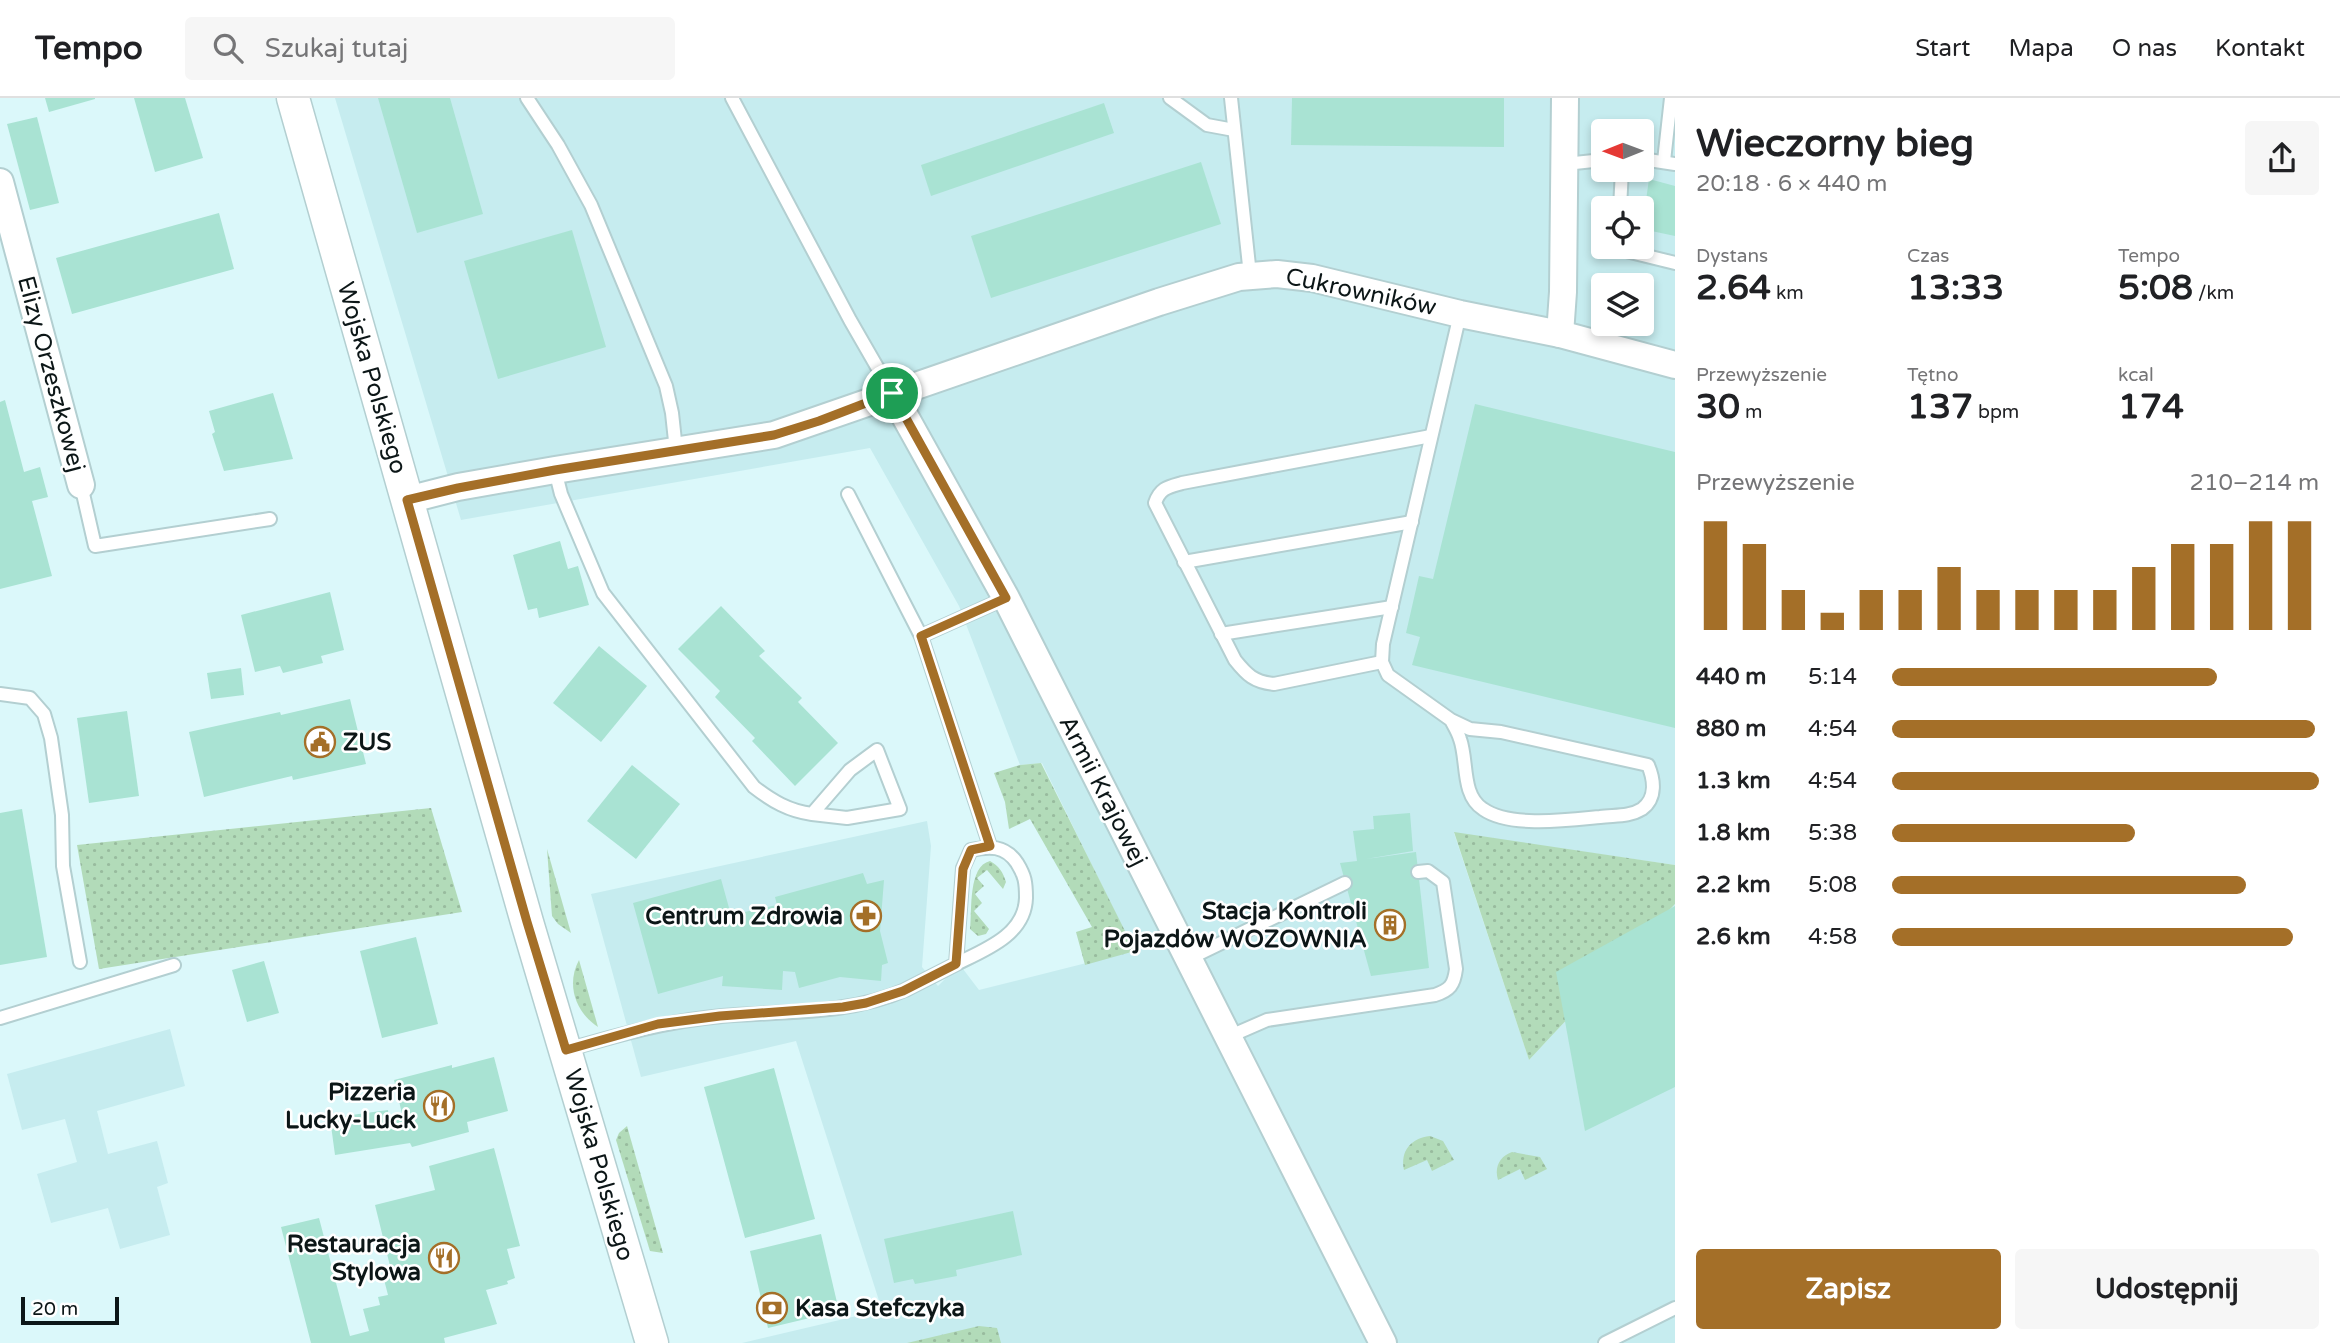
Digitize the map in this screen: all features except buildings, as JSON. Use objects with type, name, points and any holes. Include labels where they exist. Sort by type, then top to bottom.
[{"type":"street","name":"Wojska Polskiego","points":[[293,98],[527,922],[652,1343]]},
{"type":"street","points":[[1559,334],[1565,98]]},
{"type":"street","name":"Elizy Orzeszkowej","points":[[0,182],[81,485]]},
{"type":"street","name":"Cukrowników","points":[[407,500],[555,470],[774,435],[1184,294],[1250,275],[1277,274],[1311,278],[1460,314],[1559,334],[1675,365]]},
{"type":"street","name":"Armii Krajowej","points":[[892,393],[1006,598],[1383,1343]]},
{"type":"lane","points":[[527,98],[558,145],[591,205],[666,386],[673,417],[676,450]]},
{"type":"lane","points":[[732,98],[850,320],[892,393]]},
{"type":"lane","points":[[1170,98],[1207,125],[1234,130]]},
{"type":"lane","points":[[1231,98],[1250,275]]},
{"type":"lane","points":[[1669,162],[1671,98]]},
{"type":"lane","points":[[1565,164],[1591,161]]},
{"type":"lane","points":[[1654,258],[1675,263]]},
{"type":"lane","points":[[1451,720],[1461,740],[1471,795],[1482,809],[1502,817],[1532,821],[1566,821],[1628,815],[1644,807],[1653,794],[1653,778],[1648,765],[1501,732],[1470,729],[1451,720],[1388,675],[1382,662],[1383,644],[1460,314]]},
{"type":"lane","points":[[1382,662],[1274,684],[1249,678],[1235,660],[1155,503],[1158,493],[1166,487],[1431,436]]},
{"type":"lane","points":[[555,470],[561,495],[603,593],[754,787],[774,802],[797,812],[812,814],[846,818],[900,809],[877,750],[850,770],[812,814]]},
{"type":"lane","points":[[81,485],[95,547],[270,519]]},
{"type":"lane","points":[[849,494],[921,636],[990,846]]},
{"type":"lane","points":[[1184,562],[1412,522]]},
{"type":"lane","points":[[921,636],[1006,598]]},
{"type":"lane","points":[[1222,634],[1392,607]]},
{"type":"lane","points":[[0,694],[30,698],[44,714],[48,726],[62,815],[63,866],[80,962]]},
{"type":"lane","points":[[566,1050],[658,1024],[720,1016],[843,1007],[903,991],[984,950],[1012,932],[1026,912],[1027,879],[1012,855],[990,846],[971,850],[963,869],[956,964]]},
{"type":"lane","points":[[1228,1037],[1267,1020],[1435,996],[1450,990],[1456,969],[1443,881],[1428,871],[1418,872]]},
{"type":"lane","points":[[1188,960],[1345,883]]},
{"type":"lane","points":[[0,1018],[174,965]]},
{"type":"lane","points":[[1605,1343],[1675,1308]]},
{"type":"shaded area","points":[[335,98],[1675,98],[1675,865],[1454,833],[1529,1060],[1675,904],[1675,1343],[742,1343],[882,1310],[796,1041],[641,1077],[591,894],[927,821],[931,846],[922,967],[938,986],[956,968],[963,969],[979,990],[1134,951],[1042,763],[1020,765],[959,606],[870,448],[461,520]]},
{"type":"shaded area","points":[[170,1029],[185,1086],[97,1111],[108,1154],[157,1141],[168,1183],[157,1187],[170,1235],[120,1249],[108,1208],[51,1223],[37,1174],[77,1162],[65,1119],[22,1130],[7,1074]]},
{"type":"green space","points":[[1041,763],[1135,951],[1085,965],[1076,932],[1092,927],[1030,819],[1009,829],[1005,802],[994,773],[1020,765]]},
{"type":"green space","points":[[431,808],[462,912],[99,969],[77,845]]},
{"type":"green space","points":[[1454,832],[1675,865],[1675,904],[1529,1060]]},
{"type":"green space","points":[[547,849],[571,933],[552,916]]},
{"type":"green space","points":[[990,861],[1004,875],[1006,882],[1003,889],[987,870],[977,878],[984,886],[975,894],[982,903],[974,911],[989,929],[986,934],[978,936],[970,929],[972,890],[978,871]]},
{"type":"green space","points":[[579,960],[598,1027],[583,1014],[575,997],[573,978]]},
{"type":"green space","points":[[627,1126],[663,1253],[650,1251],[616,1140]]},
{"type":"green space","points":[[1430,1136],[1443,1141],[1454,1160],[1432,1171],[1427,1160],[1404,1170],[1405,1151],[1408,1147],[1417,1139]]},
{"type":"green space","points":[[1512,1152],[1540,1157],[1547,1169],[1525,1180],[1520,1169],[1498,1180],[1499,1163],[1504,1156]]},
{"type":"green space","points":[[979,1326],[997,1328],[1001,1343],[907,1343]]},
{"type":"place","name":"ZUS","points":[[320,742]]},
{"type":"place","name":"Centrum Zdrowia","points":[[866,916]]},
{"type":"place","name":"Stacja Kontroli Pojazdów WOZOWNIA","points":[[1390,925]]},
{"type":"place","name":"Pizzeria Lucky-Luck","points":[[439,1106]]},
{"type":"place","name":"Restauracja Stylowa","points":[[444,1258]]},
{"type":"place","name":"Kasa Stefczyka","points":[[772,1308]]},
{"type":"route","points":[[892,393],[1006,598],[921,636],[990,846],[971,850],[963,869],[956,964],[903,991],[866,1003],[658,1024],[566,1050],[407,500],[555,470],[774,435],[892,393]]}]
